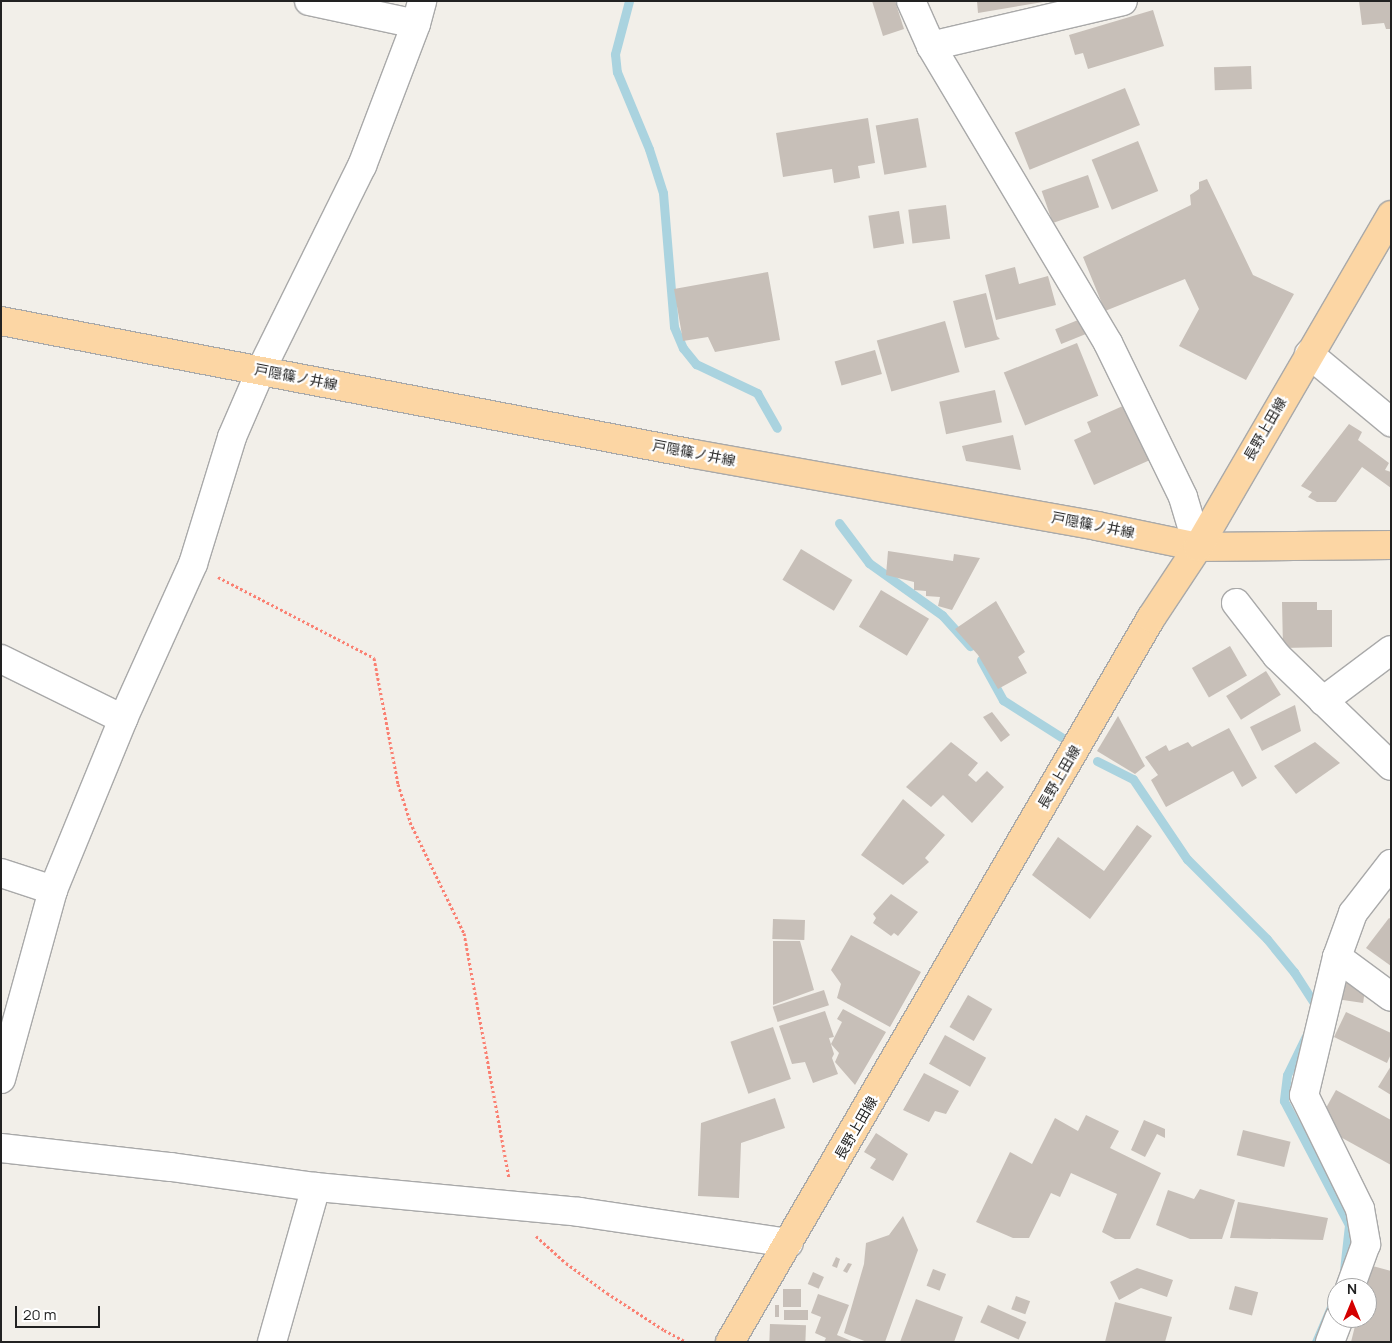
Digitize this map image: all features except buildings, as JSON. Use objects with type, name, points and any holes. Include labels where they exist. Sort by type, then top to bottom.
[{"type":"main road","name":"長野上田線","points":[[730,1342],[1146,627],[1198,547],[1391,215]]},
{"type":"main road","name":"戸隠篠ノ井線","points":[[1,321],[694,454],[1097,526],[1198,547],[1391,545]]},
{"type":"street","points":[[1,1079],[53,890],[123,719],[193,564],[232,437],[261,370],[362,166],[419,13],[309,1]]},
{"type":"street","points":[[911,1],[931,46],[1108,343],[1183,498],[1198,547]]},
{"type":"street","points":[[931,46],[1122,1]]},
{"type":"street","points":[[1309,354],[1391,422]]},
{"type":"street","points":[[1236,603],[1277,656],[1391,766]]},
{"type":"street","points":[[1323,701],[1391,650]]},
{"type":"street","points":[[1,659],[123,719]]},
{"type":"street","points":[[1354,1278],[1366,1244],[1360,1209],[1304,1095],[1337,957],[1353,913],[1391,864]]},
{"type":"street","points":[[1,872],[53,890]]},
{"type":"street","points":[[1337,957],[1391,997]]},
{"type":"street","points":[[1,1148],[171,1167],[316,1188],[578,1212],[789,1243]]},
{"type":"street","points":[[272,1342],[316,1188]]},
{"type":"street","points":[[1330,1342],[1335,1328]]},
{"type":"path","points":[[193,564],[374,658],[398,784],[410,822],[464,933],[514,1206],[537,1237],[566,1263],[648,1320],[687,1342]]},
{"type":"waterway","points":[[629,1],[615,54],[617,72],[649,149],[663,193],[674,327],[683,348],[696,364],[757,393],[777,428]]},
{"type":"waterway","points":[[839,523],[869,563],[942,615],[970,646]]},
{"type":"waterway","points":[[981,660],[1003,700],[1061,737]]},
{"type":"waterway","points":[[1097,761],[1133,779],[1187,859],[1267,939],[1294,972],[1316,1006],[1315,1010]]},
{"type":"waterway","points":[[1306,1036],[1287,1075],[1284,1101],[1349,1225],[1344,1270]]},
{"type":"waterway","points":[[1316,1342],[1327,1316]]}]
